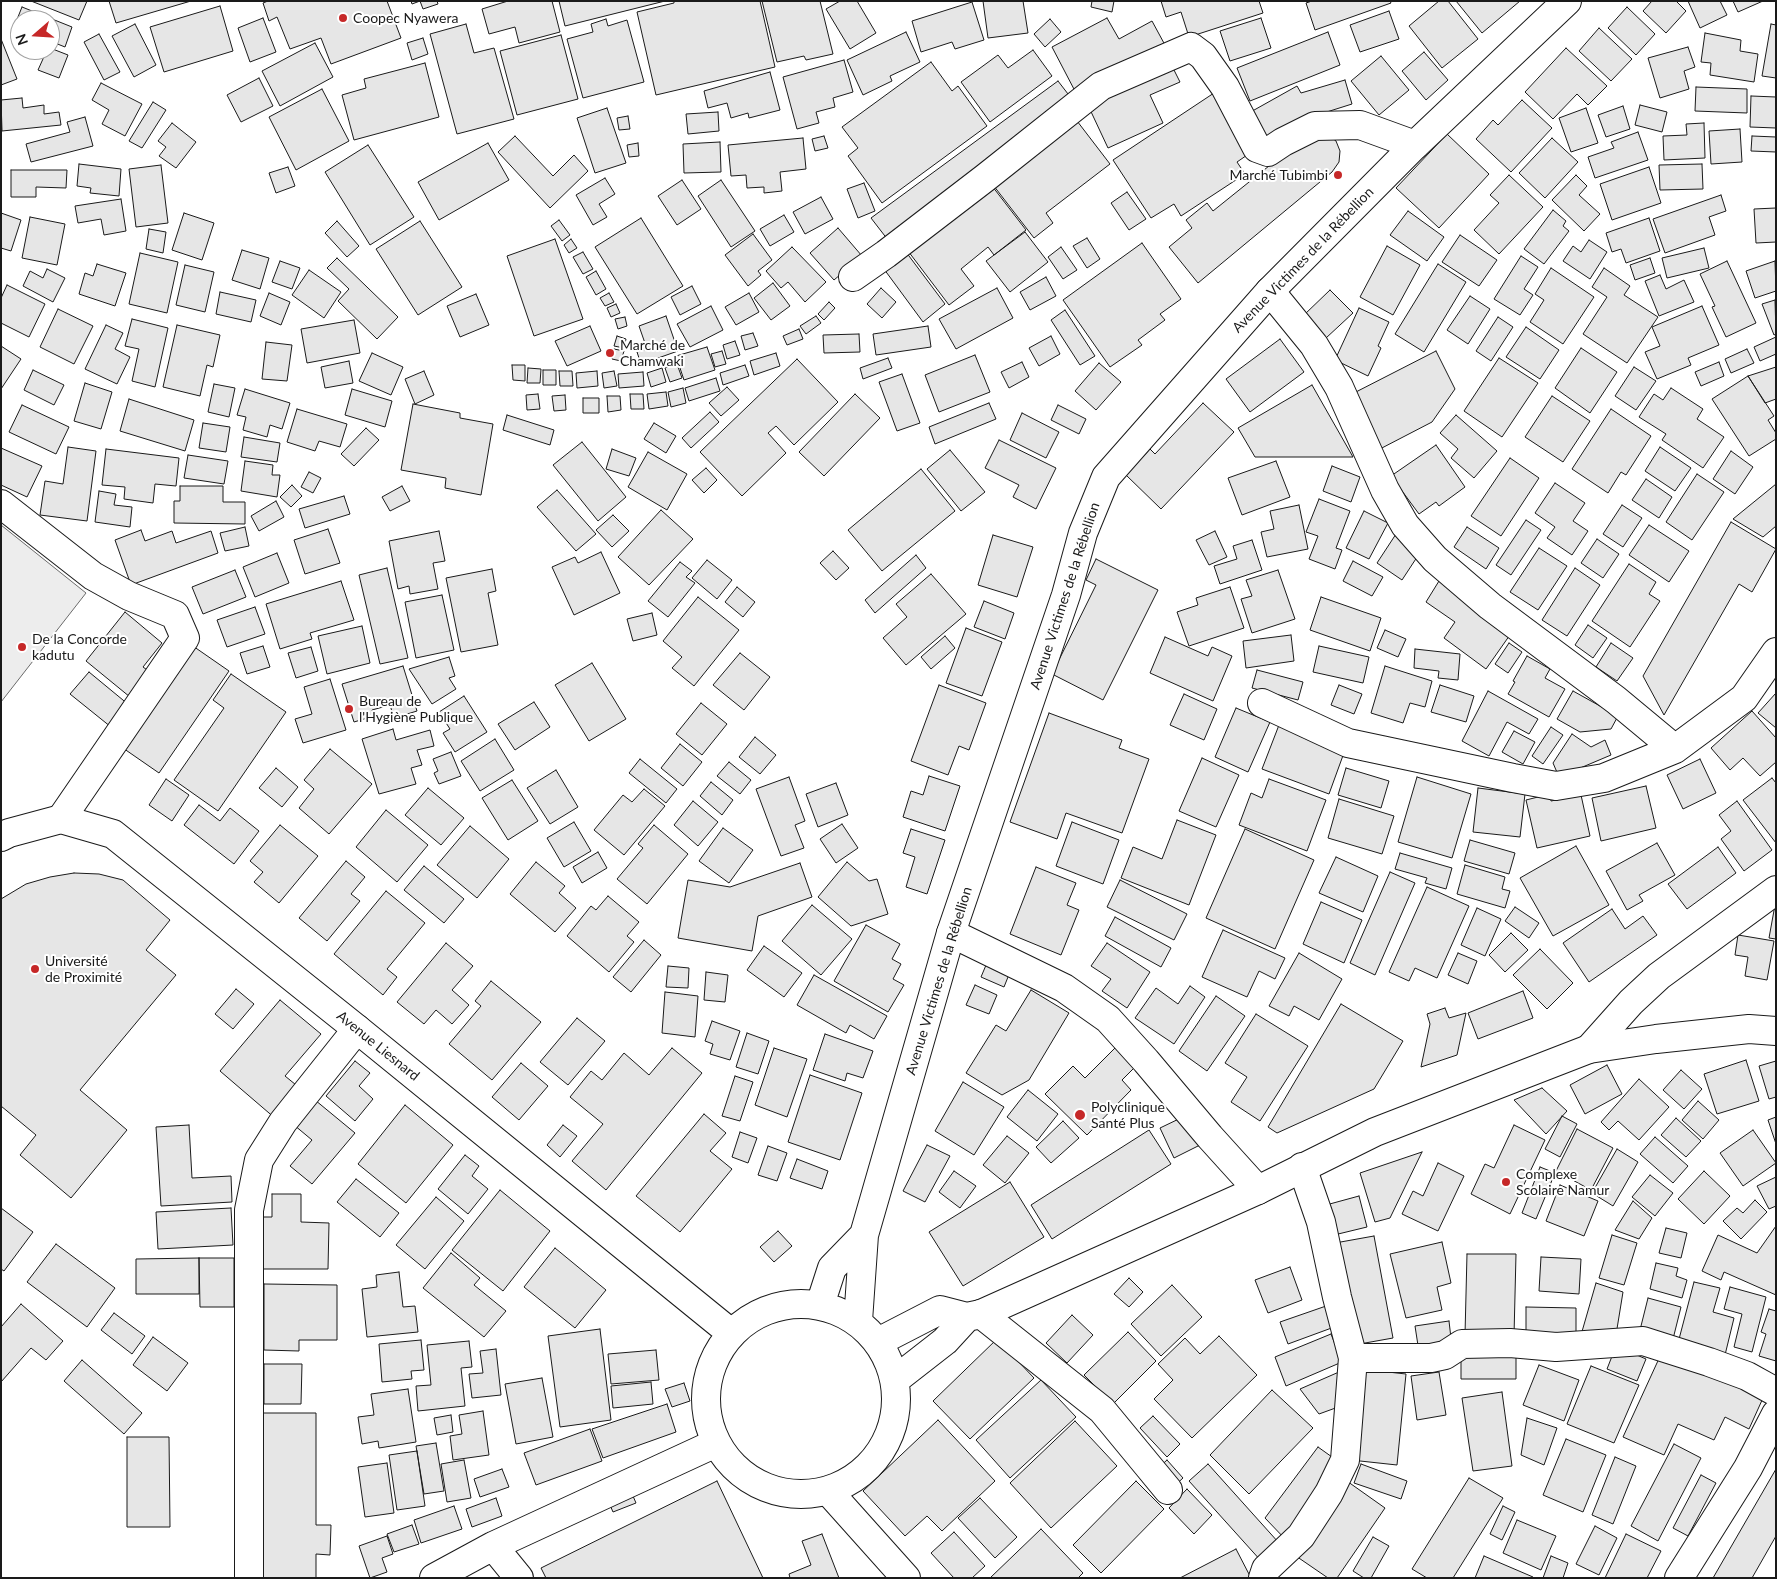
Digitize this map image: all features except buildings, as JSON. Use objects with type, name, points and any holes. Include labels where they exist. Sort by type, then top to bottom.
[{"type":"street","name":"Avenue Victimes de la Rébellion","points":[[858,1321],[864,1235],[951,933],[1066,595],[1083,533],[1106,477],[1270,291],[1415,145],[1567,1]]},
{"type":"street","points":[[853,277],[963,195],[1100,86],[1191,47],[1203,56],[1225,87],[1257,148],[1268,152],[1315,126],[1360,126],[1415,145]]},
{"type":"street","points":[[1270,291],[1314,344],[1339,387],[1385,490],[1405,525],[1435,559],[1490,606],[1616,700],[1675,749]]},
{"type":"street","points":[[1,504],[93,576],[128,596],[175,615],[185,638],[61,819],[1,836]]},
{"type":"street","points":[[1262,704],[1348,743],[1556,786],[1604,778],[1675,749],[1744,698],[1776,652]]},
{"type":"street","name":"Avenue Liesnard","points":[[61,819],[113,834],[357,1029],[731,1333]]},
{"type":"street","points":[[1589,1050],[1631,1002],[1659,976],[1776,890]]},
{"type":"street","points":[[951,933],[1064,988],[1108,1019],[1258,1190]]},
{"type":"street","points":[[249,1578],[249,1210],[259,1160],[283,1122],[357,1029]]},
{"type":"street","points":[[895,1380],[974,1316],[1258,1190],[1375,1132],[1589,1050],[1656,1039],[1748,1029],[1776,1031]]},
{"type":"street","points":[[1263,1578],[1266,1569],[1301,1536],[1329,1494],[1345,1460],[1353,1358],[1337,1297],[1321,1222],[1302,1167]]},
{"type":"street","points":[[820,1304],[832,1268],[864,1235]]},
{"type":"street","points":[[788,1304],[820,1304],[858,1321],[878,1342],[889,1360],[895,1380],[896,1416],[883,1449],[860,1475],[829,1492],[796,1495],[764,1487],[736,1469],[716,1443],[706,1405],[711,1366],[731,1333],[757,1313],[788,1304]]},
{"type":"street","points":[[878,1342],[940,1310],[974,1316],[1102,1410],[1168,1490]]},
{"type":"street","points":[[1353,1358],[1431,1358],[1445,1355],[1462,1344],[1510,1344],[1556,1347],[1643,1342],[1748,1376],[1776,1392]]},
{"type":"street","points":[[1679,1578],[1748,1468],[1776,1414]]},
{"type":"street","points":[[434,1578],[493,1546],[716,1443]]},
{"type":"street","points":[[829,1492],[906,1578]]},
{"type":"street","points":[[493,1546],[519,1578]]},
{"type":"shaded area","name":"De la Concorde kadutu","points":[[1,525],[86,593],[1,702]]},
{"type":"place","name":"Coopec Nyawera","points":[[343,18]]},
{"type":"place","name":"Marché Tubimbi","points":[[1338,175]]},
{"type":"place","name":"Marché de Chamwaki","points":[[610,353]]},
{"type":"place","name":"De la Concorde kadutu","points":[[22,647]]},
{"type":"place","name":"Bureau de l'Hygiène Publique","points":[[349,709]]},
{"type":"place","name":"Université de Proximité","points":[[35,969]]},
{"type":"place","name":"Polyclinique Santé Plus","points":[[1080,1115]]},
{"type":"place","name":"Complexe Scolaire Namur","points":[[1506,1182]]}]
